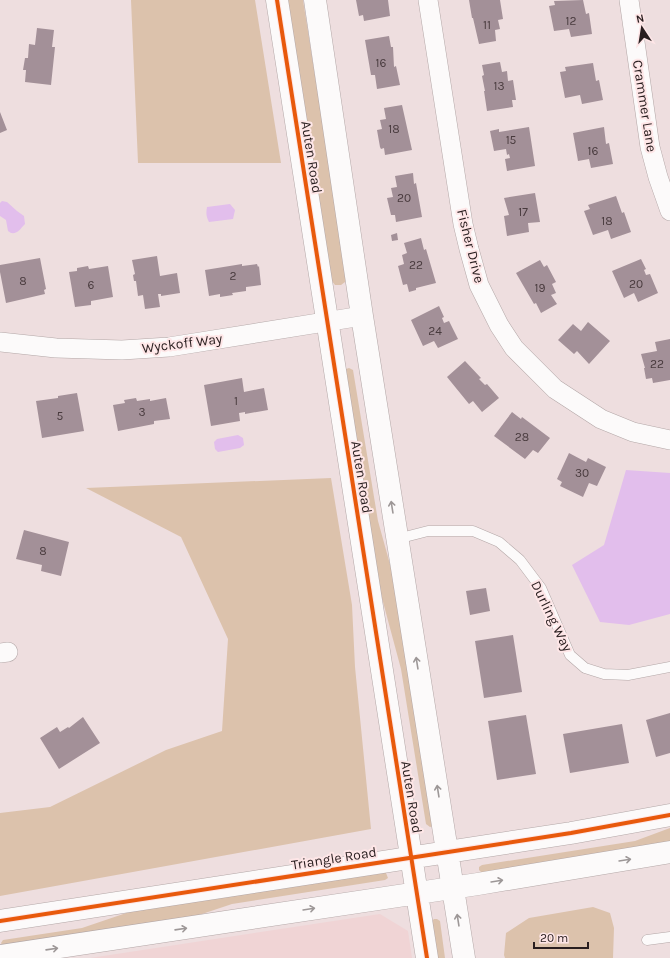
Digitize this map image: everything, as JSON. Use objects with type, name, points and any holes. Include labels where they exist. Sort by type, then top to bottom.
[{"type":"street","name":"Auten Road","points":[[277,0],[326,321],[427,958]]},
{"type":"street","name":"Auten Road","points":[[314,0],[362,316],[464,958]]},
{"type":"street","name":"Fisher Drive","points":[[428,0],[468,249],[479,285],[499,325],[514,348],[555,389],[600,419],[633,432],[670,440]]},
{"type":"street","name":"Crammer Lane","points":[[629,0],[650,147],[658,177],[670,210]]},
{"type":"street","name":"Wyckoff Way","points":[[0,342],[56,348],[122,350],[169,347],[362,316]]},
{"type":"street","name":"Triangle Road","points":[[0,920],[571,833],[670,815]]},
{"type":"street","points":[[0,956],[218,924],[670,852]]},
{"type":"lane","name":"Durling Way","points":[[397,539],[428,531],[473,531],[500,542],[520,560],[541,588],[570,655],[585,668],[604,674],[628,675],[670,668]]},
{"type":"lane","points":[[647,940],[670,937]]},
{"type":"shaded area","points":[[131,0],[255,0],[281,163],[138,163]]},
{"type":"shaded area","points":[[285,0],[303,0],[347,277],[345,282],[341,285],[335,285],[331,280]]},
{"type":"shaded area","points":[[2,201],[7,202],[24,216],[25,224],[15,233],[8,231],[6,220],[0,216],[0,203]]},
{"type":"shaded area","points":[[230,204],[235,210],[233,219],[209,222],[206,214],[207,207]]},
{"type":"shaded area","points":[[349,368],[353,370],[378,521],[396,586],[433,826],[430,827],[426,824],[401,669],[379,587],[346,371],[346,369]]},
{"type":"shaded area","points":[[238,435],[243,438],[244,445],[240,448],[218,452],[215,449],[214,442],[217,439]]},
{"type":"shaded area","points":[[626,470],[670,473],[670,614],[629,625],[600,622],[572,565],[604,545]]},
{"type":"shaded area","points":[[331,478],[352,605],[355,667],[371,829],[0,896],[0,813],[50,807],[166,750],[222,731],[228,639],[181,537],[86,488]]},
{"type":"shaded area","points":[[670,828],[670,841],[650,846],[482,873],[479,870],[479,867],[482,865],[635,841]]},
{"type":"shaded area","points":[[386,873],[388,878],[385,880],[232,904],[196,916],[2,945],[1,943],[3,940],[82,928],[138,909]]},
{"type":"shaded area","points":[[593,907],[610,913],[614,928],[613,958],[505,958],[506,933],[529,918]]},
{"type":"shaded area","points":[[380,914],[408,931],[412,958],[90,958]]},
{"type":"shaded area","points":[[434,919],[440,921],[445,958],[437,958],[432,921]]},
{"type":"building","points":[[356,0],[388,0],[390,16],[364,21],[363,15],[359,16]]},
{"type":"building","points":[[469,0],[500,0],[503,19],[498,20],[500,29],[495,30],[496,41],[479,44]]},
{"type":"building","points":[[583,0],[586,14],[589,13],[592,34],[571,37],[569,29],[554,31],[549,6],[555,5],[554,1]]},
{"type":"building","points":[[37,28],[54,30],[52,47],[55,47],[51,85],[25,82],[26,70],[23,70],[25,58],[28,58],[29,44],[35,45]]},
{"type":"building","points":[[389,36],[391,47],[393,47],[394,67],[396,66],[400,85],[377,89],[375,75],[371,75],[365,40]]},
{"type":"building","points":[[500,62],[502,72],[507,71],[508,81],[513,80],[516,100],[512,100],[513,107],[487,111],[482,65]]},
{"type":"building","points":[[593,63],[596,81],[599,80],[603,100],[582,104],[580,95],[565,98],[560,72],[566,71],[565,67]]},
{"type":"building","points":[[402,105],[412,150],[385,155],[384,148],[381,149],[380,147],[377,130],[382,129],[380,120],[386,119],[384,108]]},
{"type":"building","points":[[0,112],[7,130],[0,133]]},
{"type":"building","points":[[529,127],[535,166],[507,171],[505,159],[510,158],[509,154],[507,155],[506,149],[494,151],[490,131],[499,129],[499,132]]},
{"type":"building","points":[[604,127],[606,144],[609,143],[613,164],[591,168],[589,159],[578,161],[573,133]]},
{"type":"building","points":[[413,173],[414,184],[416,183],[422,217],[396,222],[395,215],[391,215],[387,198],[393,197],[391,188],[397,187],[395,176]]},
{"type":"building","points":[[535,193],[540,222],[528,223],[529,232],[507,236],[504,216],[509,215],[504,198]]},
{"type":"building","points":[[616,196],[622,213],[624,212],[631,232],[611,239],[608,230],[593,235],[584,211],[590,209],[588,205]]},
{"type":"building","points":[[397,233],[398,240],[392,241],[391,235]]},
{"type":"building","points":[[421,238],[424,250],[426,249],[436,283],[416,288],[416,290],[409,292],[407,284],[403,285],[398,266],[404,264],[402,255],[407,253],[404,243]]},
{"type":"building","points":[[157,256],[160,276],[177,273],[180,293],[161,296],[161,294],[158,294],[160,307],[145,309],[143,295],[138,296],[136,281],[134,281],[133,275],[135,274],[132,260]]},
{"type":"building","points":[[40,258],[46,289],[44,290],[45,294],[6,303],[0,265]]},
{"type":"building","points":[[641,259],[646,269],[644,270],[646,275],[650,274],[658,293],[638,302],[634,293],[624,298],[612,271]]},
{"type":"building","points":[[540,260],[544,267],[547,265],[556,282],[552,284],[556,293],[551,295],[557,304],[541,313],[516,273]]},
{"type":"building","points":[[242,264],[242,266],[257,264],[258,267],[259,266],[261,285],[246,287],[246,291],[232,293],[233,295],[220,297],[220,294],[209,296],[205,270]]},
{"type":"building","points":[[88,266],[89,269],[108,266],[113,297],[91,301],[91,305],[75,307],[69,272],[77,271],[77,268]]},
{"type":"building","points":[[439,306],[444,317],[442,318],[444,323],[449,321],[458,339],[438,348],[434,341],[423,346],[411,320]]},
{"type":"building","points":[[588,322],[610,341],[589,364],[577,351],[574,354],[558,340],[573,324],[581,331]]},
{"type":"building","points":[[670,339],[670,380],[653,383],[652,378],[646,379],[641,354],[657,351],[655,342]]},
{"type":"building","points":[[465,361],[481,378],[479,379],[485,385],[487,384],[499,398],[482,412],[473,401],[469,404],[447,377]]},
{"type":"building","points":[[242,378],[244,392],[264,388],[268,410],[245,414],[245,412],[239,413],[240,421],[211,426],[204,385]]},
{"type":"building","points":[[77,393],[84,431],[42,438],[36,401],[58,398],[58,396]]},
{"type":"building","points":[[136,398],[137,401],[150,399],[150,401],[166,398],[170,419],[154,421],[154,424],[118,431],[113,405],[125,403],[124,400]]},
{"type":"building","points":[[512,412],[521,419],[522,417],[550,438],[538,453],[533,450],[525,459],[494,436]]},
{"type":"building","points":[[569,453],[586,462],[588,458],[606,467],[597,486],[589,483],[583,497],[560,486],[562,482],[557,479]]},
{"type":"building","points":[[24,530],[69,542],[61,576],[41,571],[42,565],[16,559]]},
{"type":"building","points":[[486,588],[490,611],[470,615],[466,591]]},
{"type":"building","points":[[513,635],[522,692],[484,698],[475,641]]},
{"type":"building","points":[[670,713],[670,753],[656,757],[646,720]]},
{"type":"building","points":[[526,715],[536,774],[497,780],[488,721]]},
{"type":"building","points":[[83,717],[100,743],[59,769],[40,738],[57,727],[60,732],[68,727],[69,728]]},
{"type":"building","points":[[622,724],[629,763],[570,773],[563,734]]},
{"type":"cycle path","points":[[277,0],[427,958]]},
{"type":"cycle path","points":[[0,921],[571,833],[670,815]]}]
